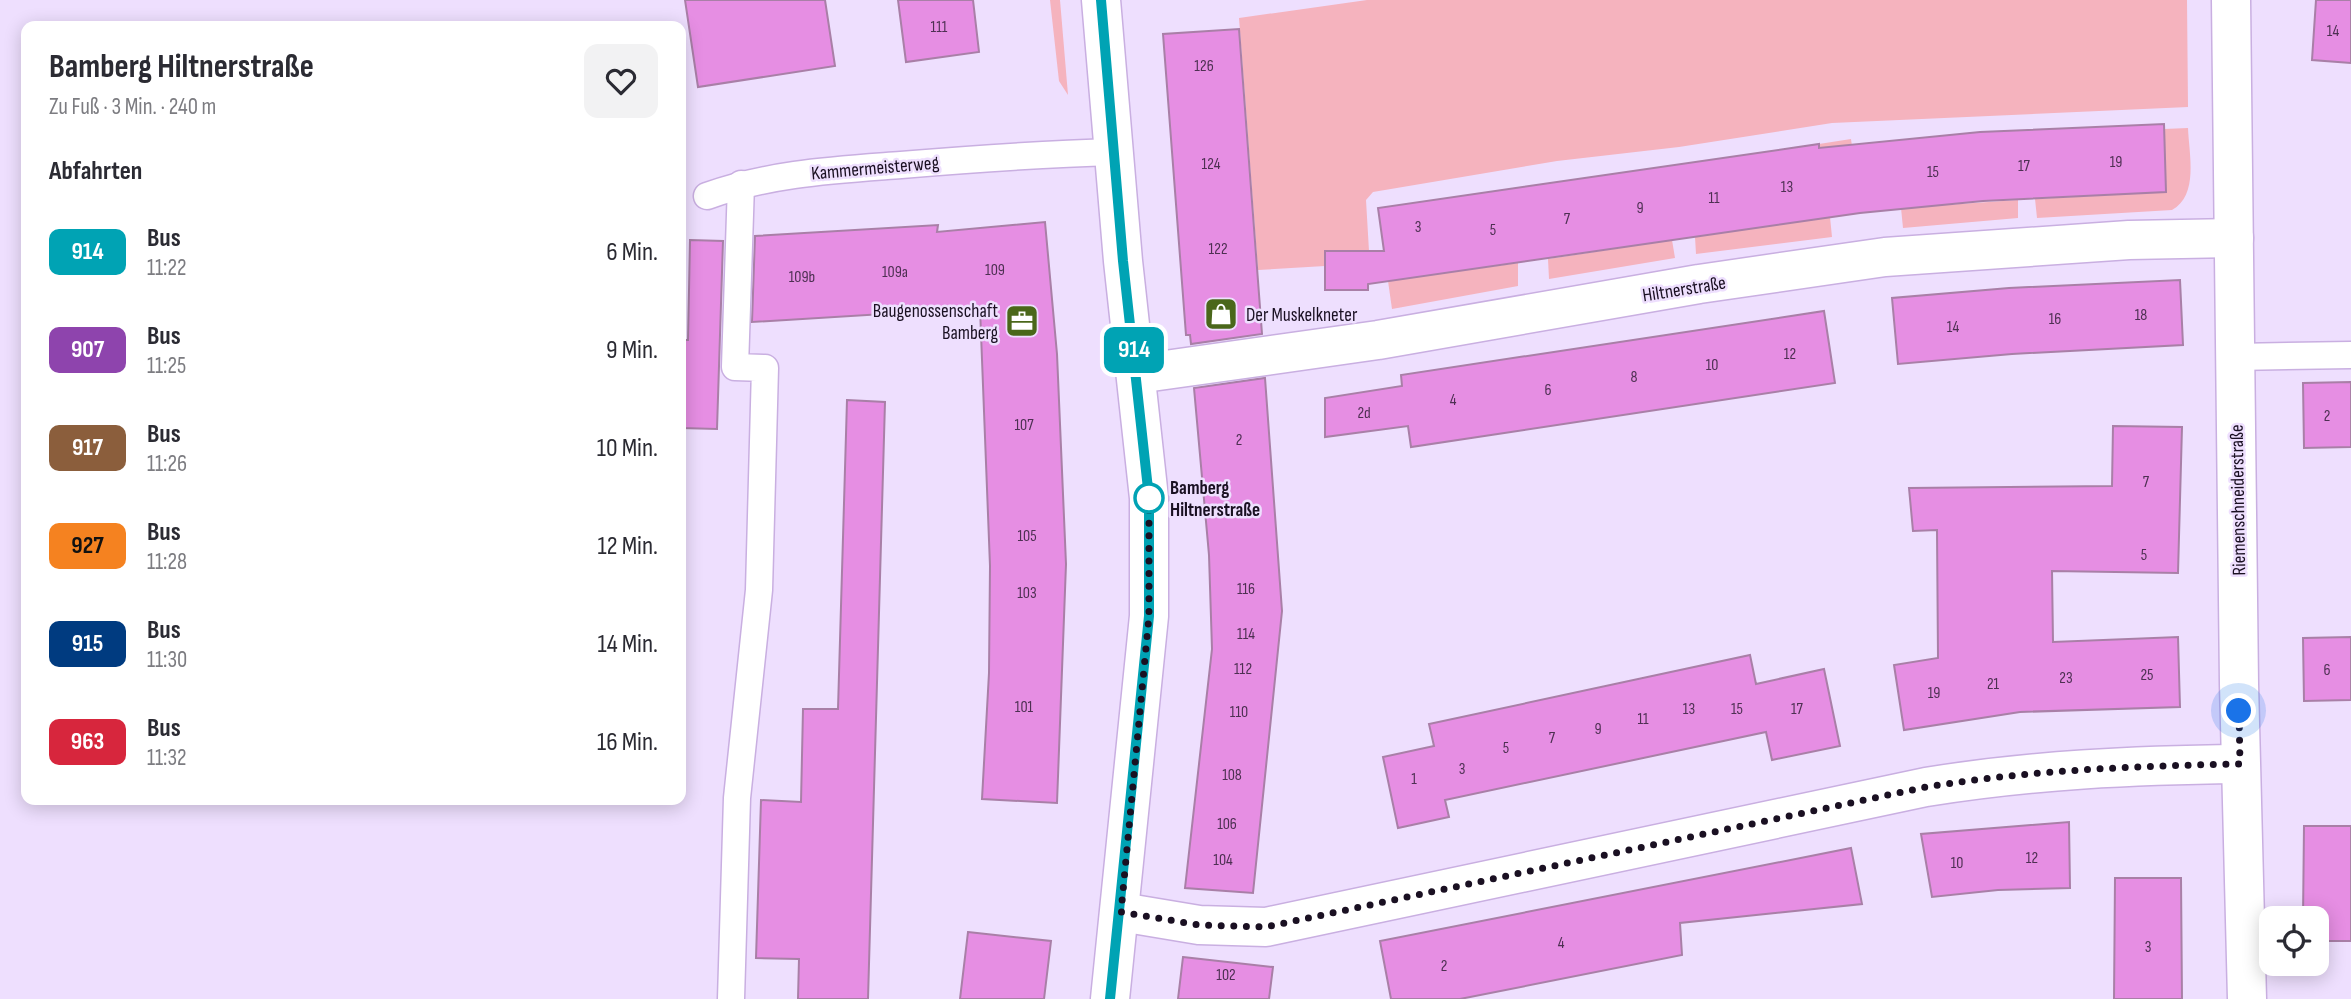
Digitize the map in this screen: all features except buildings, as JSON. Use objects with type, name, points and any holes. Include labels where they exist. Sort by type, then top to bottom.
[{"type":"street","points":[[1101,0],[1149,498],[1149,616],[1121,912],[1110,999]]},
{"type":"street","name":"Riemenschneiderstraße","points":[[2231,0],[2240,764],[2247,999]]},
{"type":"street","name":"Hiltnerstraße","points":[[1137,374],[1378,340],[1699,284],[1885,257],[2129,240],[2234,238]]},
{"type":"street","points":[[1121,912],[1199,925],[1266,927],[1953,783],[2053,769],[2240,764]]},
{"type":"lane","name":"Kammermeisterweg","points":[[707,196],[741,184],[824,170],[1046,153],[1115,152]]},
{"type":"lane","points":[[731,999],[737,798],[759,590],[765,368],[736,367],[741,184]]},
{"type":"lane","points":[[2235,357],[2351,355]]},
{"type":"shaded area","points":[[1050,0],[1060,0],[1068,95],[1059,81]]},
{"type":"shaded area","points":[[1367,0],[2187,0],[2188,107],[1832,123],[1679,147],[1557,161],[1373,192],[1366,200],[1369,251],[1326,251],[1325,266],[1258,270],[1239,18]]},
{"type":"shaded area","points":[[2188,128],[2189,185],[2186,195],[2172,210],[2037,218],[2035,199],[2166,192],[2164,129]]},
{"type":"shaded area","points":[[1851,139],[1861,211],[1830,217],[1832,237],[1696,254],[1695,237],[1829,217],[1819,144]]},
{"type":"shaded area","points":[[2018,200],[2018,218],[1903,228],[1901,208]]},
{"type":"shaded area","points":[[1672,240],[1675,258],[1549,279],[1548,259]]},
{"type":"shaded area","points":[[1518,263],[1518,286],[1392,309],[1388,281]]},
{"type":"bus line","name":"914","points":[[1101,0],[1123,261],[1149,498],[1149,616],[1121,912],[1110,999]]},
{"type":"place","name":"Der Muskelkneter","points":[[1221,314]]},
{"type":"place","name":"Baugenossenschaft Bamberg","points":[[1022,321]]},
{"type":"place","name":"Bamberg Hiltnerstraße","points":[[1149,498]]},
{"type":"route","points":[[1149,498],[1149,616],[1121,912],[1199,925],[1266,927],[1926,787],[2053,769],[2240,764],[2239,711]]}]
